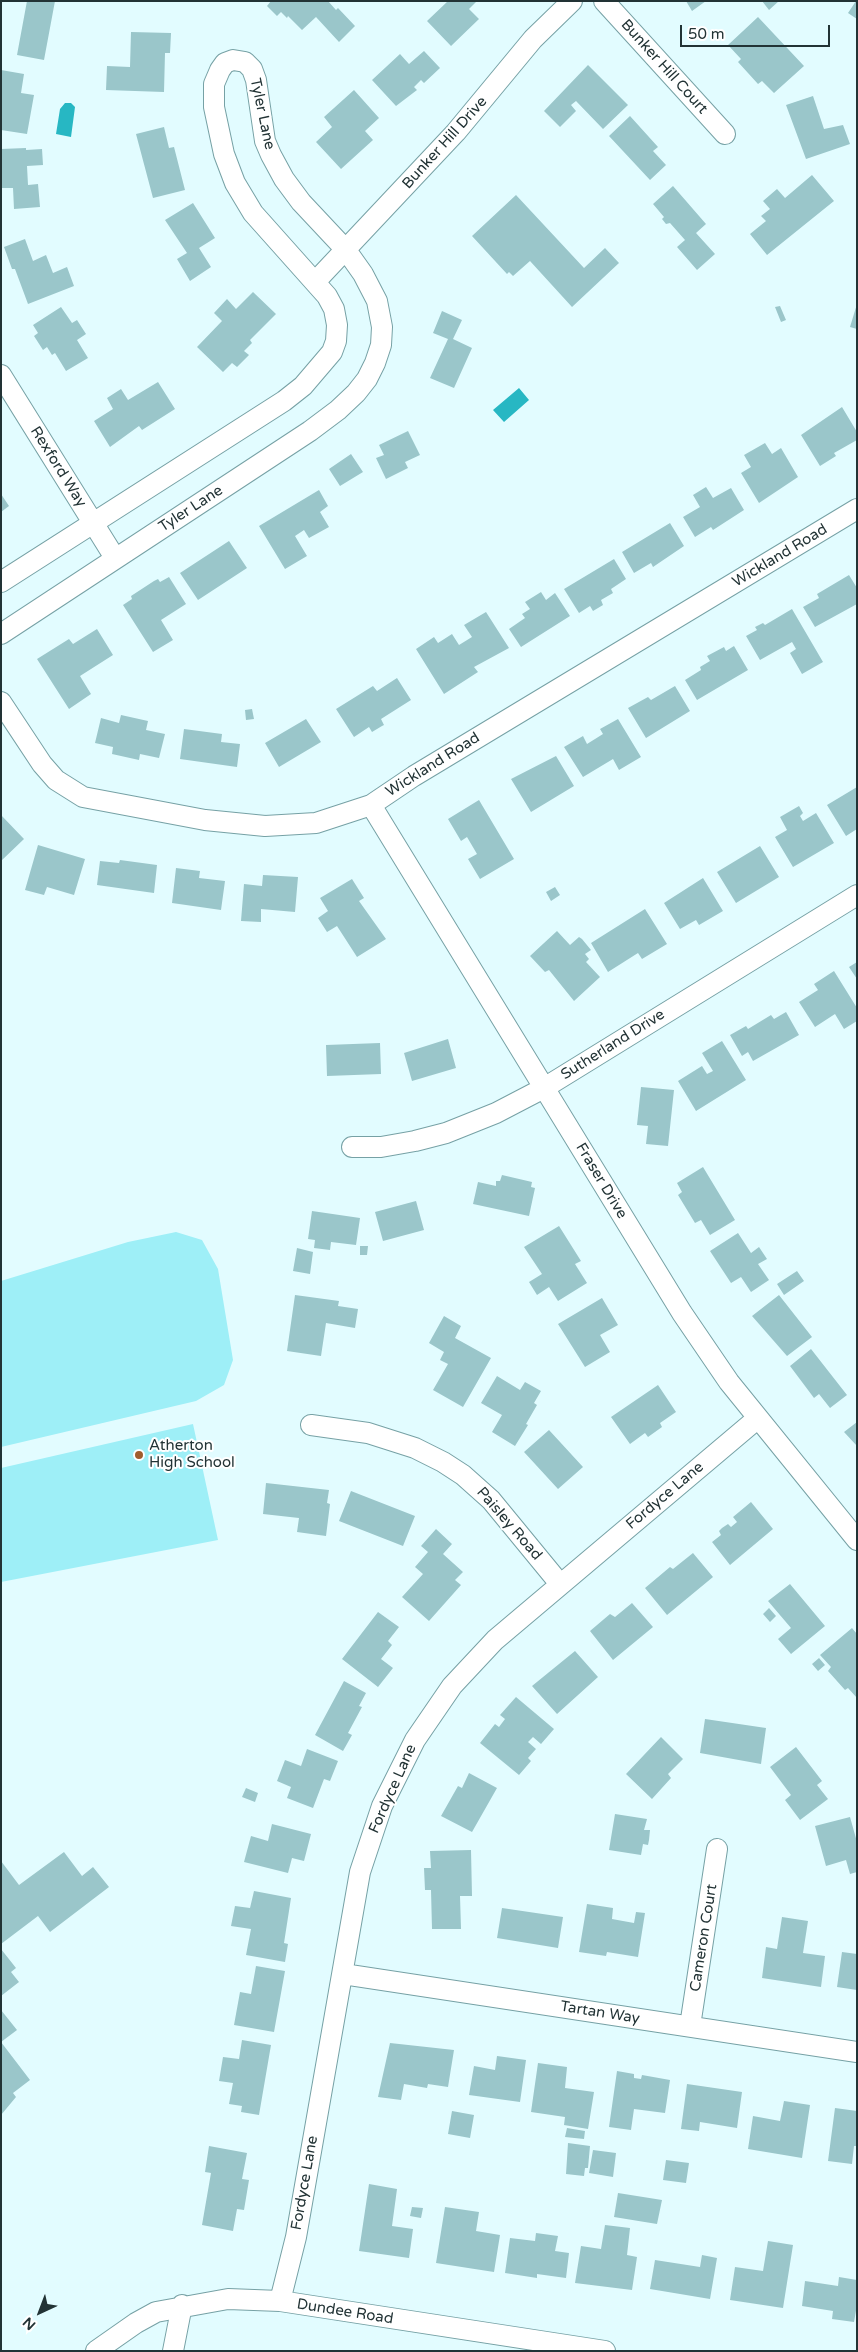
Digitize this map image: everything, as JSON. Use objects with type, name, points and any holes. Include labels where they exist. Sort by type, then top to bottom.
[{"type":"street","name":"Bunker Hill Drive","points":[[315,282],[485,100],[533,39],[572,1]]},
{"type":"street","name":"Bunker Hill Court","points":[[604,1],[725,134]]},
{"type":"street","name":"Tyler Lane","points":[[1,582],[284,401],[303,386],[332,352],[336,341],[337,324],[334,309],[315,282],[253,213],[235,183],[224,154],[214,107],[214,84],[220,70],[226,63],[233,60],[245,62],[252,69],[256,80],[265,141],[284,179],[301,202],[346,250],[363,274],[376,301],[382,327],[381,345],[375,363],[362,386],[338,410],[310,431],[1,634]]},
{"type":"street","name":"Rexford Way","points":[[1,375],[115,558]]},
{"type":"street","name":"Wickland Road","points":[[1,702],[42,764],[56,780],[83,797],[205,820],[265,826],[316,823],[371,804],[414,776],[857,509]]},
{"type":"street","name":"Fraser Drive","points":[[371,804],[682,1314],[729,1382],[857,1540]]},
{"type":"street","name":"Sutherland Drive","points":[[352,1147],[381,1147],[446,1133],[496,1113],[544,1088],[857,895]]},
{"type":"street","name":"Fordyce Lane","points":[[280,2301],[296,2237],[343,1974],[349,1925],[360,1872],[382,1806],[415,1740],[452,1686],[470,1664],[495,1640],[758,1418]]},
{"type":"street","name":"Paisley Road","points":[[311,1426],[368,1433],[415,1448],[443,1462],[463,1475],[491,1500],[560,1584]]},
{"type":"street","name":"Cameron Court","points":[[690,2026],[717,1849]]},
{"type":"street","name":"Tartan Way","points":[[343,1974],[857,2052]]},
{"type":"street","name":"Dundee Road","points":[[96,2351],[136,2323],[156,2312],[228,2299],[280,2301],[605,2351]]},
{"type":"street","points":[[173,2351],[182,2306]]},
{"type":"shaded area","points":[[65,103],[71,103],[75,107],[71,137],[56,134],[60,109]]},
{"type":"shaded area","points":[[519,388],[529,400],[504,422],[493,410]]},
{"type":"shaded area","points":[[176,1232],[202,1240],[218,1269],[233,1360],[224,1385],[196,1401],[1,1447],[1,1281],[128,1242]]},
{"type":"shaded area","points":[[193,1424],[218,1540],[1,1582],[1,1468]]},
{"type":"building","points":[[27,1],[55,1],[44,60],[17,55]]},
{"type":"building","points":[[271,1],[328,1],[336,10],[338,8],[355,26],[339,42],[316,17],[302,30],[288,16],[287,18],[281,12],[277,16],[267,6]]},
{"type":"building","points":[[448,1],[477,1],[469,9],[479,19],[451,46],[427,21]]},
{"type":"building","points":[[686,1],[706,1],[692,11]]},
{"type":"building","points":[[762,1],[779,1],[769,10]]},
{"type":"building","points":[[857,1],[857,19],[848,13]]},
{"type":"building","points":[[758,17],[804,66],[774,93],[762,81],[758,84],[738,62],[741,59],[728,45]]},
{"type":"building","points":[[131,32],[171,33],[170,53],[165,53],[164,92],[106,90],[107,66],[130,67]]},
{"type":"building","points":[[424,51],[440,68],[424,83],[421,80],[414,87],[417,90],[396,106],[372,80],[400,54],[409,64]]},
{"type":"building","points":[[588,65],[628,105],[603,129],[576,101],[571,105],[576,111],[560,127],[544,111]]},
{"type":"building","points":[[1,70],[24,74],[21,93],[34,95],[27,134],[1,130]]},
{"type":"building","points":[[354,90],[379,118],[365,131],[373,140],[341,169],[316,142],[332,127],[324,117]]},
{"type":"building","points":[[813,96],[824,129],[843,125],[850,144],[806,159],[786,105]]},
{"type":"building","points":[[630,116],[658,147],[653,151],[666,165],[650,180],[609,136]]},
{"type":"building","points":[[164,127],[169,148],[174,147],[185,190],[153,198],[136,134]]},
{"type":"building","points":[[26,148],[26,150],[42,149],[43,165],[27,166],[28,185],[38,184],[40,207],[14,209],[13,188],[1,188],[1,149]]},
{"type":"building","points":[[812,175],[834,201],[767,255],[750,234],[766,221],[761,216],[770,209],[763,201],[777,189],[785,198]]},
{"type":"building","points":[[673,186],[706,224],[696,233],[715,254],[697,270],[677,247],[685,240],[670,223],[666,224],[662,219],[664,217],[653,204]]},
{"type":"building","points":[[516,195],[584,268],[605,248],[619,263],[572,307],[530,261],[513,276],[509,272],[507,274],[472,236]]},
{"type":"building","points":[[193,203],[215,238],[199,248],[211,267],[190,281],[177,259],[187,253],[165,220]]},
{"type":"building","points":[[25,239],[33,261],[46,255],[53,273],[67,267],[74,286],[28,304],[15,269],[12,269],[4,247]]},
{"type":"building","points":[[253,292],[276,314],[250,340],[252,343],[244,351],[249,355],[237,367],[232,363],[223,372],[197,347],[222,321],[214,313],[227,299],[236,309]]},
{"type":"building","points":[[857,304],[857,329],[850,327]]},
{"type":"building","points":[[780,306],[786,320],[781,322],[775,307]]},
{"type":"building","points":[[61,307],[72,323],[77,320],[86,334],[77,340],[88,358],[66,371],[55,353],[52,355],[47,347],[43,350],[34,336],[38,333],[33,325]]},
{"type":"building","points":[[442,311],[462,320],[453,339],[472,348],[454,388],[430,378],[448,339],[433,333]]},
{"type":"building","points":[[158,382],[175,409],[142,430],[139,426],[110,447],[94,421],[113,409],[107,398],[121,389],[128,400]]},
{"type":"building","points":[[842,407],[857,432],[857,440],[834,453],[836,456],[820,466],[801,435]]},
{"type":"building","points":[[408,431],[420,455],[405,462],[408,468],[386,479],[376,458],[384,455],[379,445]]},
{"type":"building","points":[[765,443],[772,454],[781,448],[798,477],[759,503],[741,473],[751,467],[744,455]]},
{"type":"building","points":[[351,454],[363,472],[340,486],[329,469]]},
{"type":"building","points":[[706,487],[713,498],[731,488],[744,510],[713,530],[711,527],[695,537],[683,517],[700,507],[693,495]]},
{"type":"building","points":[[319,490],[328,506],[320,512],[329,527],[309,538],[304,530],[295,536],[307,556],[285,569],[259,526]]},
{"type":"building","points":[[1,494],[9,506],[1,512]]},
{"type":"building","points":[[670,523],[684,546],[653,567],[651,563],[634,573],[622,552]]},
{"type":"building","points":[[229,541],[247,568],[198,600],[180,573]]},
{"type":"building","points":[[614,559],[626,579],[611,589],[613,593],[601,600],[603,605],[593,611],[590,606],[579,613],[564,589]]},
{"type":"building","points":[[849,575],[857,588],[857,604],[815,627],[803,607],[819,598],[817,594]]},
{"type":"building","points":[[169,577],[186,604],[161,620],[173,640],[153,652],[123,605],[132,599],[131,596],[154,581],[158,579],[160,582]]},
{"type":"building","points":[[541,592],[546,600],[555,593],[570,616],[521,647],[509,629],[525,618],[522,614],[530,609],[525,602]]},
{"type":"building","points":[[792,609],[823,662],[802,674],[790,653],[796,649],[792,642],[760,660],[746,636],[757,630],[755,627],[763,623],[765,625]]},
{"type":"building","points":[[486,612],[509,648],[474,667],[478,672],[444,694],[416,649],[434,637],[438,643],[452,634],[459,645],[472,637],[464,625]]},
{"type":"building","points":[[97,629],[113,655],[80,676],[91,694],[69,709],[37,659],[69,639],[73,644]]},
{"type":"building","points":[[734,646],[748,670],[697,700],[685,680],[701,670],[700,667],[710,661],[707,656],[724,647],[726,651]]},
{"type":"building","points":[[397,678],[411,700],[381,719],[384,725],[372,732],[369,727],[354,737],[336,709],[373,686],[377,691]]},
{"type":"building","points":[[675,686],[690,711],[646,738],[628,708],[648,697],[651,700]]},
{"type":"building","points":[[252,709],[254,719],[246,720],[245,710]]},
{"type":"building","points":[[121,715],[148,721],[146,730],[165,734],[159,758],[140,754],[139,760],[112,754],[113,747],[95,743],[101,718],[119,723]]},
{"type":"building","points":[[306,719],[321,742],[279,767],[265,743]]},
{"type":"building","points":[[618,719],[641,757],[619,770],[613,759],[583,777],[564,747],[583,736],[587,744],[603,734],[600,729]]},
{"type":"building","points":[[184,729],[222,734],[221,742],[240,744],[237,767],[180,759]]},
{"type":"building","points":[[556,756],[574,786],[531,812],[511,779]]},
{"type":"building","points":[[857,787],[857,829],[846,836],[827,805]]},
{"type":"building","points":[[479,800],[514,859],[480,879],[468,859],[477,854],[467,837],[461,841],[448,819]]},
{"type":"building","points":[[799,806],[803,813],[800,816],[803,821],[816,813],[834,843],[793,867],[775,837],[787,830],[780,817]]},
{"type":"building","points":[[1,815],[24,839],[1,861]]},
{"type":"building","points":[[38,845],[85,859],[74,895],[47,887],[44,895],[25,890]]},
{"type":"building","points":[[760,846],[779,877],[736,903],[717,872]]},
{"type":"building","points":[[120,860],[157,865],[154,893],[97,885],[100,861],[119,863]]},
{"type":"building","points":[[176,868],[200,871],[199,878],[225,881],[221,910],[172,903]]},
{"type":"building","points":[[263,875],[298,877],[295,912],[261,909],[261,922],[241,921],[244,884],[262,886]]},
{"type":"building","points":[[703,878],[723,911],[699,925],[696,920],[680,929],[664,903]]},
{"type":"building","points":[[352,879],[364,898],[359,901],[386,939],[357,957],[337,926],[327,932],[318,918],[328,911],[320,898]]},
{"type":"building","points":[[555,887],[560,895],[551,901],[546,892]]},
{"type":"building","points":[[645,909],[667,944],[642,959],[638,953],[608,972],[591,943]]},
{"type":"building","points":[[557,931],[570,945],[579,937],[582,939],[591,950],[585,954],[589,959],[586,962],[600,977],[574,1001],[549,970],[545,972],[530,956]]},
{"type":"building","points":[[857,962],[857,979],[849,967]]},
{"type":"building","points":[[834,971],[857,1008],[857,1021],[844,1029],[835,1014],[815,1027],[799,1002],[818,990],[814,984]]},
{"type":"building","points":[[786,1012],[799,1035],[753,1061],[748,1052],[742,1056],[730,1035],[746,1026],[748,1029],[771,1015],[774,1019]]},
{"type":"building","points":[[448,1039],[456,1068],[412,1081],[404,1053]]},
{"type":"building","points":[[722,1041],[746,1080],[696,1111],[678,1081],[702,1066],[707,1074],[713,1071],[702,1053]]},
{"type":"building","points":[[380,1043],[381,1074],[327,1076],[326,1045]]},
{"type":"building","points":[[641,1087],[674,1090],[668,1146],[646,1144],[648,1126],[637,1125]]},
{"type":"building","points":[[703,1167],[735,1220],[710,1235],[701,1220],[695,1223],[678,1195],[682,1192],[677,1183]]},
{"type":"building","points":[[502,1175],[532,1182],[531,1187],[535,1188],[529,1216],[473,1204],[478,1182],[496,1186],[496,1181],[500,1181]]},
{"type":"building","points":[[416,1201],[424,1230],[383,1241],[375,1212]]},
{"type":"building","points":[[312,1211],[360,1218],[356,1245],[331,1242],[330,1250],[314,1248],[315,1240],[308,1239]]},
{"type":"building","points":[[559,1226],[581,1261],[575,1264],[587,1283],[558,1301],[549,1287],[537,1295],[529,1282],[542,1274],[524,1247]]},
{"type":"building","points":[[738,1233],[751,1253],[759,1247],[767,1259],[758,1264],[769,1280],[751,1292],[741,1277],[731,1283],[710,1251]]},
{"type":"building","points":[[360,1246],[368,1246],[367,1255],[360,1255]]},
{"type":"building","points":[[297,1248],[313,1252],[310,1274],[293,1271]]},
{"type":"building","points":[[797,1271],[804,1281],[784,1295],[777,1284]]},
{"type":"building","points":[[295,1295],[339,1301],[338,1306],[358,1309],[355,1328],[326,1323],[321,1356],[287,1351]]},
{"type":"building","points":[[779,1295],[812,1337],[787,1356],[752,1316]]},
{"type":"building","points":[[602,1298],[618,1325],[600,1335],[610,1352],[585,1367],[558,1324]]},
{"type":"building","points":[[444,1316],[461,1326],[455,1338],[491,1358],[463,1407],[433,1390],[448,1364],[440,1360],[444,1352],[429,1343]]},
{"type":"building","points":[[811,1349],[847,1395],[830,1408],[819,1394],[814,1398],[790,1366]]},
{"type":"building","points":[[497,1376],[520,1390],[525,1382],[541,1391],[534,1403],[537,1405],[526,1424],[528,1425],[515,1446],[492,1432],[502,1415],[481,1403]]},
{"type":"building","points":[[658,1385],[676,1412],[660,1423],[662,1427],[648,1437],[645,1433],[630,1444],[611,1417]]},
{"type":"building","points":[[857,1422],[857,1446],[844,1432]]},
{"type":"building","points":[[549,1430],[583,1467],[558,1489],[524,1452]]},
{"type":"building","points":[[266,1483],[329,1490],[327,1503],[330,1504],[326,1536],[297,1532],[299,1518],[263,1514]]},
{"type":"building","points":[[351,1491],[415,1516],[403,1546],[339,1521]]},
{"type":"building","points":[[751,1502],[773,1529],[730,1565],[712,1542],[721,1535],[719,1531],[722,1528],[728,1524],[731,1527],[737,1522],[733,1517]]},
{"type":"building","points":[[436,1529],[452,1544],[443,1554],[463,1572],[455,1580],[461,1585],[429,1621],[402,1597],[423,1574],[415,1567],[428,1552],[421,1546]]},
{"type":"building","points":[[693,1553],[713,1577],[667,1615],[645,1588],[670,1567],[673,1569]]},
{"type":"building","points":[[790,1584],[825,1626],[791,1654],[778,1639],[791,1628],[768,1601]]},
{"type":"building","points":[[632,1603],[653,1627],[613,1660],[590,1631],[610,1614],[615,1617]]},
{"type":"building","points":[[769,1608],[776,1616],[770,1622],[763,1614]]},
{"type":"building","points":[[378,1612],[399,1627],[388,1641],[392,1645],[381,1659],[393,1668],[378,1687],[342,1659]]},
{"type":"building","points":[[852,1628],[857,1634],[857,1698],[848,1688],[845,1690],[828,1671],[831,1667],[820,1655]]},
{"type":"building","points":[[575,1651],[598,1677],[557,1714],[532,1686]]},
{"type":"building","points":[[819,1658],[825,1665],[818,1671],[812,1664]]},
{"type":"building","points":[[344,1681],[366,1693],[359,1706],[362,1707],[348,1733],[352,1735],[343,1751],[315,1735]]},
{"type":"building","points":[[516,1697],[554,1729],[541,1744],[533,1737],[528,1742],[536,1749],[528,1758],[531,1761],[519,1775],[480,1743],[495,1724],[499,1727],[505,1719],[500,1715]]},
{"type":"building","points":[[705,1719],[766,1728],[761,1764],[700,1753]]},
{"type":"building","points":[[661,1737],[683,1759],[668,1774],[671,1778],[652,1799],[626,1774]]},
{"type":"building","points":[[796,1747],[822,1781],[817,1785],[828,1799],[800,1820],[785,1800],[791,1795],[770,1767]]},
{"type":"building","points":[[307,1749],[338,1761],[330,1781],[324,1779],[313,1808],[287,1798],[291,1787],[277,1781],[285,1760],[301,1766]]},
{"type":"building","points":[[469,1773],[497,1788],[472,1832],[441,1816],[458,1786],[462,1788]]},
{"type":"building","points":[[246,1788],[258,1793],[255,1802],[242,1797]]},
{"type":"building","points":[[615,1814],[647,1819],[644,1830],[650,1830],[649,1840],[648,1845],[643,1844],[641,1855],[609,1850]]},
{"type":"building","points":[[850,1817],[857,1842],[857,1872],[850,1874],[846,1860],[826,1866],[815,1826]]},
{"type":"building","points":[[272,1824],[311,1834],[304,1861],[292,1858],[288,1873],[244,1862],[251,1836],[268,1841]]},
{"type":"building","points":[[471,1850],[472,1896],[460,1896],[461,1929],[432,1929],[431,1890],[425,1890],[424,1868],[431,1868],[430,1851]]},
{"type":"building","points":[[64,1852],[82,1876],[93,1867],[109,1887],[50,1932],[38,1916],[1,1944],[1,1861],[19,1885]]},
{"type":"building","points":[[254,1891],[291,1898],[284,1943],[288,1944],[285,1962],[246,1955],[251,1929],[231,1926],[235,1906],[250,1908]]},
{"type":"building","points":[[587,1904],[613,1908],[612,1919],[634,1923],[636,1912],[645,1913],[638,1957],[607,1952],[606,1956],[579,1952]]},
{"type":"building","points":[[502,1908],[563,1917],[558,1948],[497,1938]]},
{"type":"building","points":[[782,1917],[808,1921],[803,1953],[825,1956],[821,1987],[762,1978],[766,1947],[777,1949]]},
{"type":"building","points":[[1,1949],[16,1968],[11,1972],[19,1982],[1,1996]]},
{"type":"building","points":[[842,1952],[857,1954],[857,1990],[837,1987]]},
{"type":"building","points":[[256,1966],[285,1971],[274,2032],[234,2025],[240,1992],[251,1994]]},
{"type":"building","points":[[1,2010],[17,2030],[1,2042]]},
{"type":"building","points":[[242,2040],[271,2045],[259,2115],[241,2112],[242,2106],[229,2104],[233,2083],[219,2081],[223,2057],[239,2059]]},
{"type":"building","points":[[1,2042],[30,2080],[13,2093],[16,2097],[1,2115]]},
{"type":"building","points":[[390,2043],[454,2050],[448,2087],[428,2084],[427,2088],[404,2084],[401,2100],[378,2097]]},
{"type":"building","points":[[497,2056],[526,2060],[520,2102],[469,2095],[474,2066],[495,2070]]},
{"type":"building","points":[[538,2063],[567,2067],[565,2088],[594,2092],[588,2129],[564,2125],[565,2117],[531,2112]]},
{"type":"building","points":[[617,2071],[634,2074],[634,2078],[641,2079],[642,2075],[670,2080],[665,2113],[634,2109],[631,2130],[609,2127]]},
{"type":"building","points":[[687,2084],[742,2092],[737,2128],[700,2122],[699,2131],[681,2129]]},
{"type":"building","points":[[784,2101],[810,2105],[802,2158],[748,2149],[753,2116],[780,2121]]},
{"type":"building","points":[[835,2108],[857,2111],[857,2146],[854,2146],[852,2164],[828,2161]]},
{"type":"building","points":[[452,2111],[474,2115],[470,2138],[448,2134]]},
{"type":"building","points":[[567,2128],[585,2131],[584,2139],[565,2137]]},
{"type":"building","points":[[568,2143],[590,2146],[588,2168],[585,2168],[584,2176],[566,2174]]},
{"type":"building","points":[[209,2146],[247,2153],[242,2179],[249,2180],[244,2210],[237,2209],[233,2231],[202,2225],[211,2173],[205,2172]]},
{"type":"building","points":[[593,2150],[616,2153],[613,2177],[589,2173]]},
{"type":"building","points":[[666,2160],[689,2163],[686,2183],[663,2180]]},
{"type":"building","points":[[369,2184],[397,2189],[392,2226],[413,2229],[409,2258],[359,2251]]},
{"type":"building","points":[[618,2193],[662,2200],[657,2224],[614,2217]]},
{"type":"building","points":[[412,2207],[423,2208],[421,2218],[410,2216]]},
{"type":"building","points":[[445,2207],[479,2212],[476,2231],[500,2235],[494,2272],[436,2263]]},
{"type":"building","points":[[605,2225],[630,2228],[627,2255],[637,2257],[632,2290],[575,2283],[581,2246],[601,2249]]},
{"type":"building","points":[[536,2233],[558,2236],[555,2251],[569,2253],[566,2278],[537,2274],[537,2278],[505,2273],[510,2238],[535,2241]]},
{"type":"building","points":[[768,2241],[793,2245],[783,2308],[730,2300],[735,2267],[763,2271]]},
{"type":"building","points":[[702,2255],[717,2258],[710,2299],[650,2289],[655,2260],[700,2267]]},
{"type":"building","points":[[839,2277],[857,2280],[857,2305],[854,2322],[832,2319],[833,2311],[802,2306],[805,2281],[838,2286]]},
{"type":"place","name":"Atherton High School","points":[[139,1455]]}]
